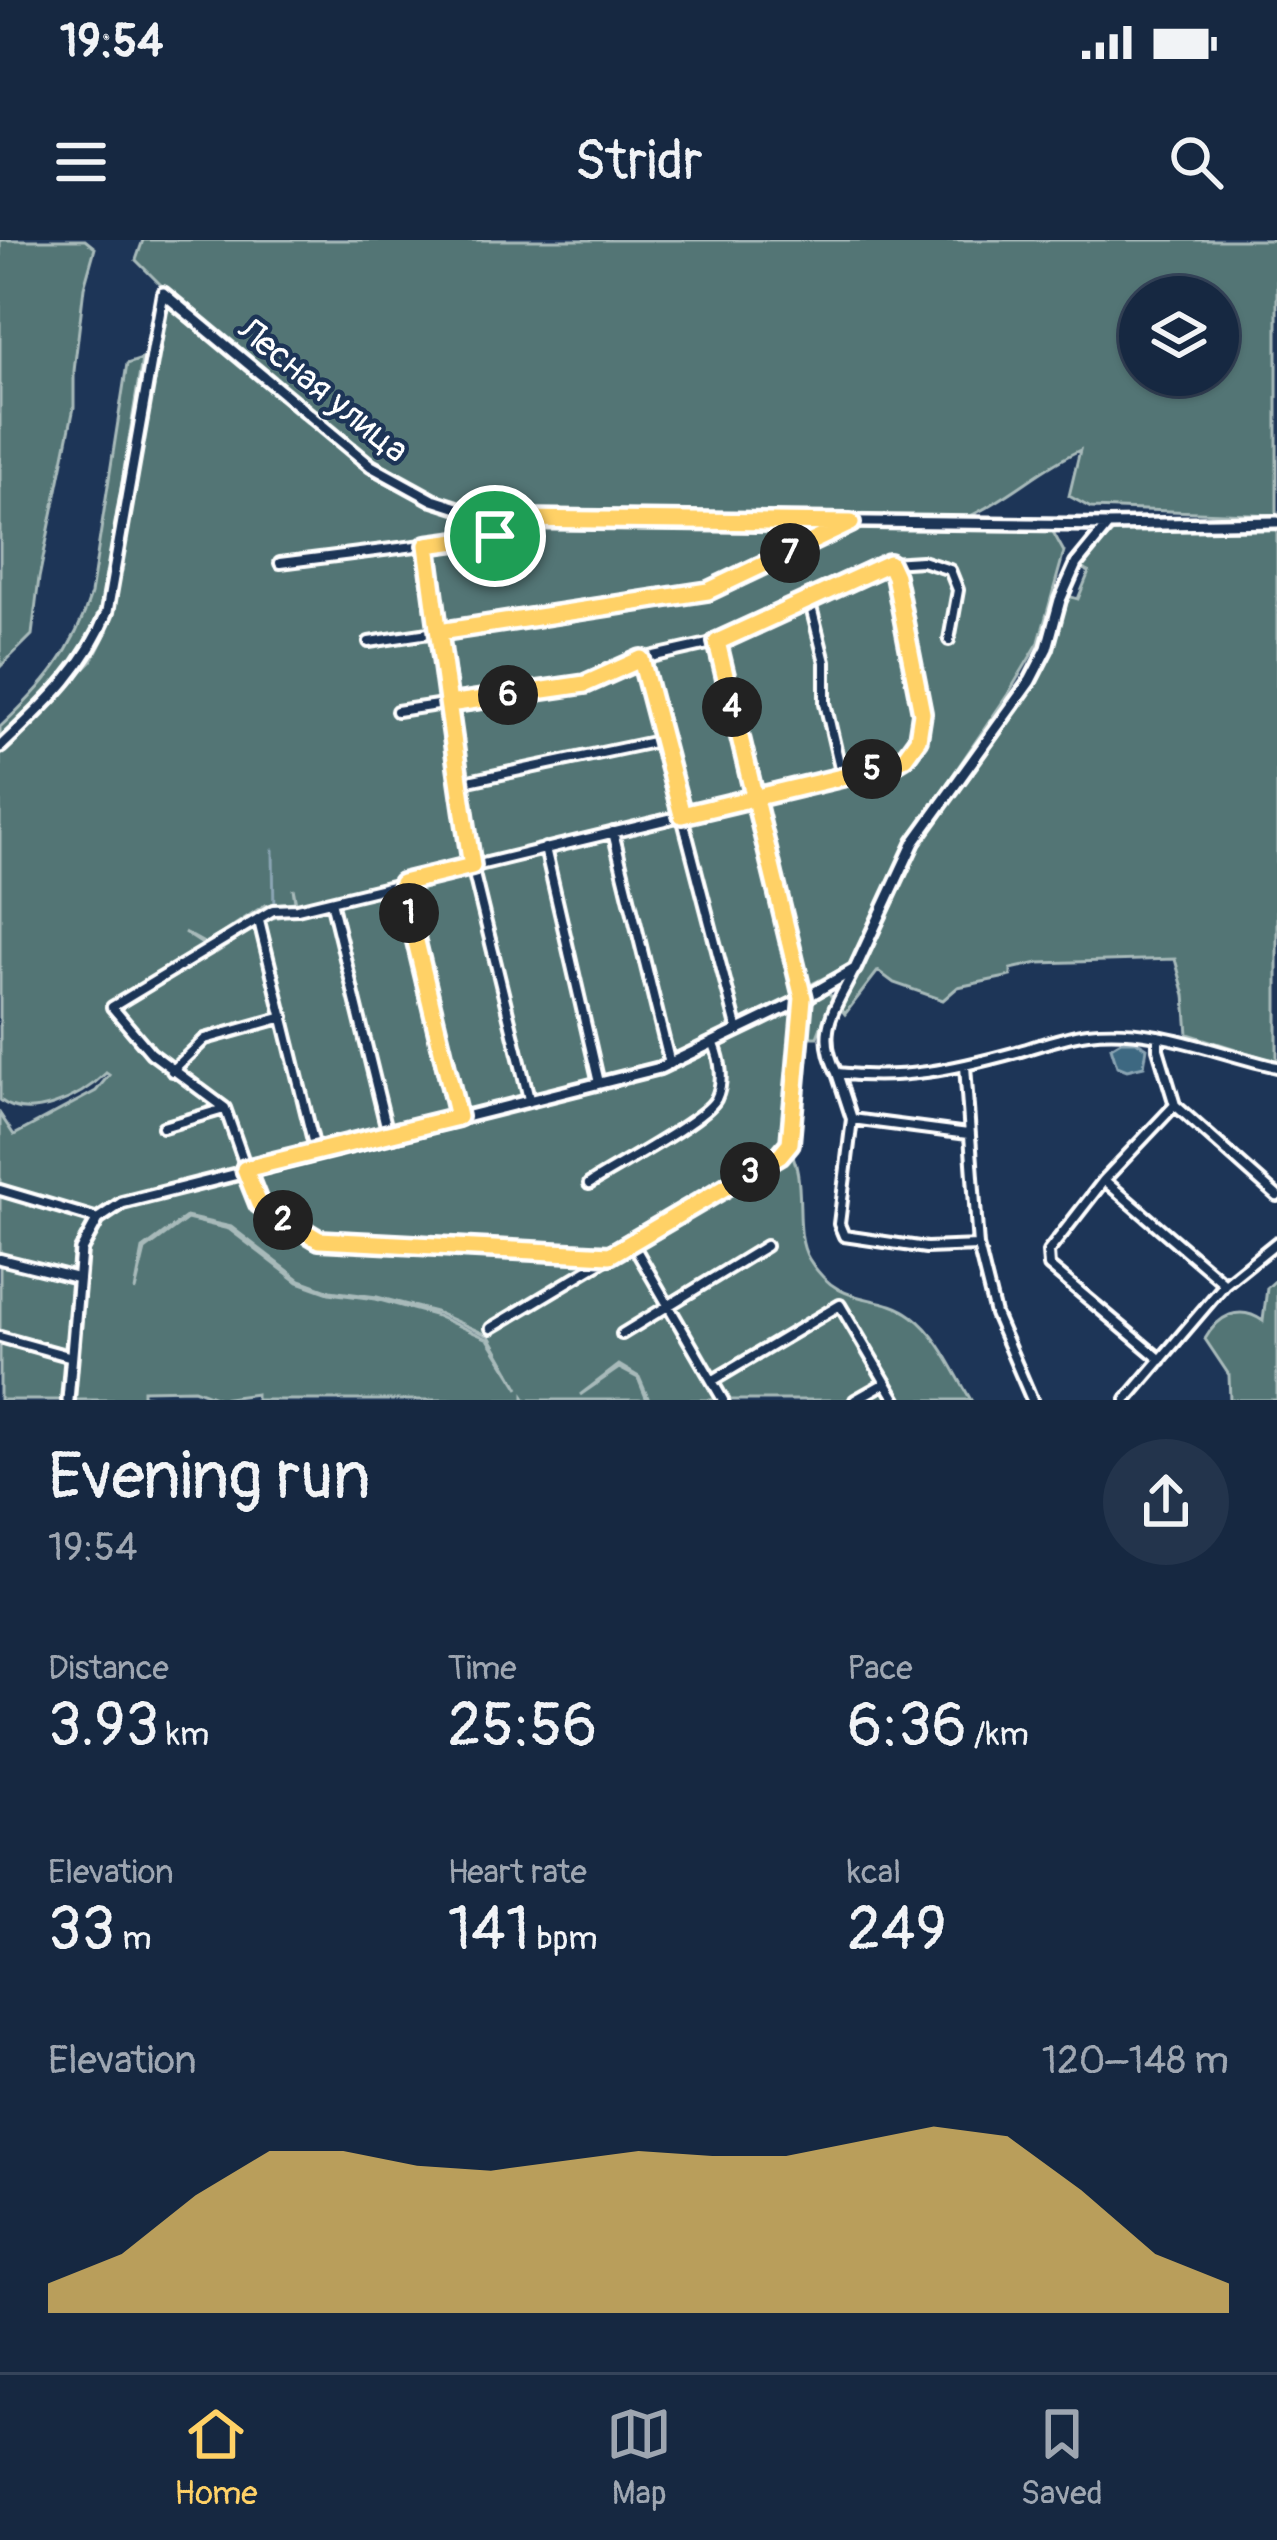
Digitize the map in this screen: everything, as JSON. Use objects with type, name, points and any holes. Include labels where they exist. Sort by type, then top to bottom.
[{"type":"street","name":"Лесная улица","points":[[0,747],[68,680],[86,657],[107,612],[163,293],[371,466],[446,505],[486,517],[1108,525],[1277,522]]},
{"type":"street","points":[[280,563],[495,536],[504,533],[513,519]]},
{"type":"street","points":[[369,642],[708,591],[851,523]]},
{"type":"street","points":[[978,1246],[926,1248],[844,1236],[839,1224],[852,1120],[827,1053],[825,1034],[914,842],[1030,681],[1076,564],[1108,525]]},
{"type":"street","points":[[427,545],[472,866],[529,1099]]},
{"type":"street","points":[[397,711],[585,684],[641,659],[717,642],[889,563],[922,561],[950,570],[958,590],[949,640]]},
{"type":"street","points":[[610,1255],[319,1240],[259,1204],[225,1108],[137,1040],[112,1007],[273,910],[331,901],[892,765],[905,757],[922,728],[889,563]]},
{"type":"street","points":[[809,599],[825,662],[825,703],[842,776]]},
{"type":"street","points":[[491,1328],[786,1150],[790,1143],[803,998],[717,642]]},
{"type":"street","points":[[641,659],[737,1031]]},
{"type":"street","points":[[459,783],[663,740]]},
{"type":"street","points":[[613,832],[670,1064]]},
{"type":"street","points":[[545,848],[599,1083]]},
{"type":"street","points":[[402,883],[458,1117]]},
{"type":"street","points":[[331,901],[388,1135]]},
{"type":"street","points":[[259,921],[316,1153]]},
{"type":"street","points":[[68,1400],[80,1250],[98,1219],[141,1196],[670,1064],[855,969]]},
{"type":"street","points":[[172,1071],[205,1039],[284,1017]]},
{"type":"street","points":[[837,1073],[916,1076],[1084,1033],[1123,1031],[1277,1067]]},
{"type":"street","points":[[1158,1036],[1175,1105],[1277,1196]]},
{"type":"street","points":[[589,1184],[712,1106],[721,1067],[714,1044]]},
{"type":"street","points":[[965,1066],[978,1246],[994,1314],[1032,1400]]},
{"type":"street","points":[[1161,1360],[1046,1262],[1048,1252],[1104,1180],[1175,1105]]},
{"type":"street","points":[[163,1127],[225,1108]]},
{"type":"street","points":[[852,1120],[968,1134]]},
{"type":"street","points":[[1104,1180],[1225,1285]]},
{"type":"street","points":[[0,1190],[98,1219]]},
{"type":"street","points":[[631,1241],[723,1400]]},
{"type":"street","points":[[1126,1400],[1225,1285],[1277,1242]]},
{"type":"street","points":[[622,1334],[766,1246]]},
{"type":"street","points":[[0,1259],[76,1278]]},
{"type":"street","points":[[712,1381],[840,1305],[896,1400]]},
{"type":"street","points":[[0,1336],[72,1357]]},
{"type":"street","points":[[855,1400],[886,1382]]},
{"type":"green space","points":[[0,240],[85,240],[95,248],[84,287],[74,407],[32,635],[0,667]]},
{"type":"green space","points":[[143,240],[1277,240],[1277,515],[1091,508],[1069,496],[1080,450],[968,517],[488,512],[434,496],[374,463],[136,260]]},
{"type":"green space","points":[[166,306],[179,311],[378,478],[427,502],[461,512],[515,522],[1052,530],[1064,552],[1039,642],[919,825],[857,956],[849,965],[794,993],[800,1016],[786,1143],[797,1171],[801,1233],[809,1259],[821,1275],[846,1293],[899,1308],[922,1324],[971,1400],[649,1400],[639,1377],[619,1365],[580,1395],[619,1368],[638,1378],[647,1400],[256,1400],[256,1394],[220,1399],[194,1389],[143,1390],[143,1395],[171,1400],[0,1400],[0,1114],[14,1135],[96,1091],[109,1075],[69,1099],[39,1108],[25,1109],[0,1100],[0,754],[92,661],[107,631],[159,316]],"holes":[[[293,888],[298,913],[268,919],[216,953],[184,932],[206,944],[265,905],[295,902]],[[186,1217],[231,1227],[300,1280],[330,1291],[377,1297],[435,1312],[489,1336],[519,1389],[488,1339],[434,1315],[376,1299],[329,1293],[298,1282],[229,1229],[187,1219],[145,1250],[135,1291],[143,1249]]]},
{"type":"green space","points":[[142,359],[101,612],[71,665],[0,739],[0,727],[55,667],[84,614],[127,364]]},
{"type":"green space","points":[[1115,530],[1277,530],[1277,1062],[1188,1034],[1185,995],[1175,959],[1038,963],[1011,969],[1011,976],[958,987],[943,1000],[894,983],[878,971],[845,1014],[841,1009],[927,831],[1035,682],[1068,596],[1078,599],[1089,572],[1079,567]]},
{"type":"green space","points":[[827,989],[832,998],[817,1037],[808,1037],[810,997]]},
{"type":"green space","points":[[1277,1279],[1277,1400],[1230,1400],[1229,1375],[1205,1339],[1230,1315],[1246,1313],[1263,1321],[1267,1288]]},
{"type":"water","points":[[1136,1041],[1147,1048],[1144,1066],[1127,1070],[1117,1066],[1111,1047]]},
{"type":"waterway","points":[[273,850],[274,916]]},
{"type":"route","points":[[495,536],[427,545],[459,783],[472,866],[402,883],[458,1117],[245,1169],[259,1204],[319,1240],[610,1255],[780,1155],[790,1143],[803,998],[754,798],[717,642],[889,563],[922,713],[918,739],[892,765],[842,776],[754,798],[682,815],[641,659],[598,681],[449,704],[439,632],[708,591],[851,523],[513,519],[504,533],[495,536]]}]
